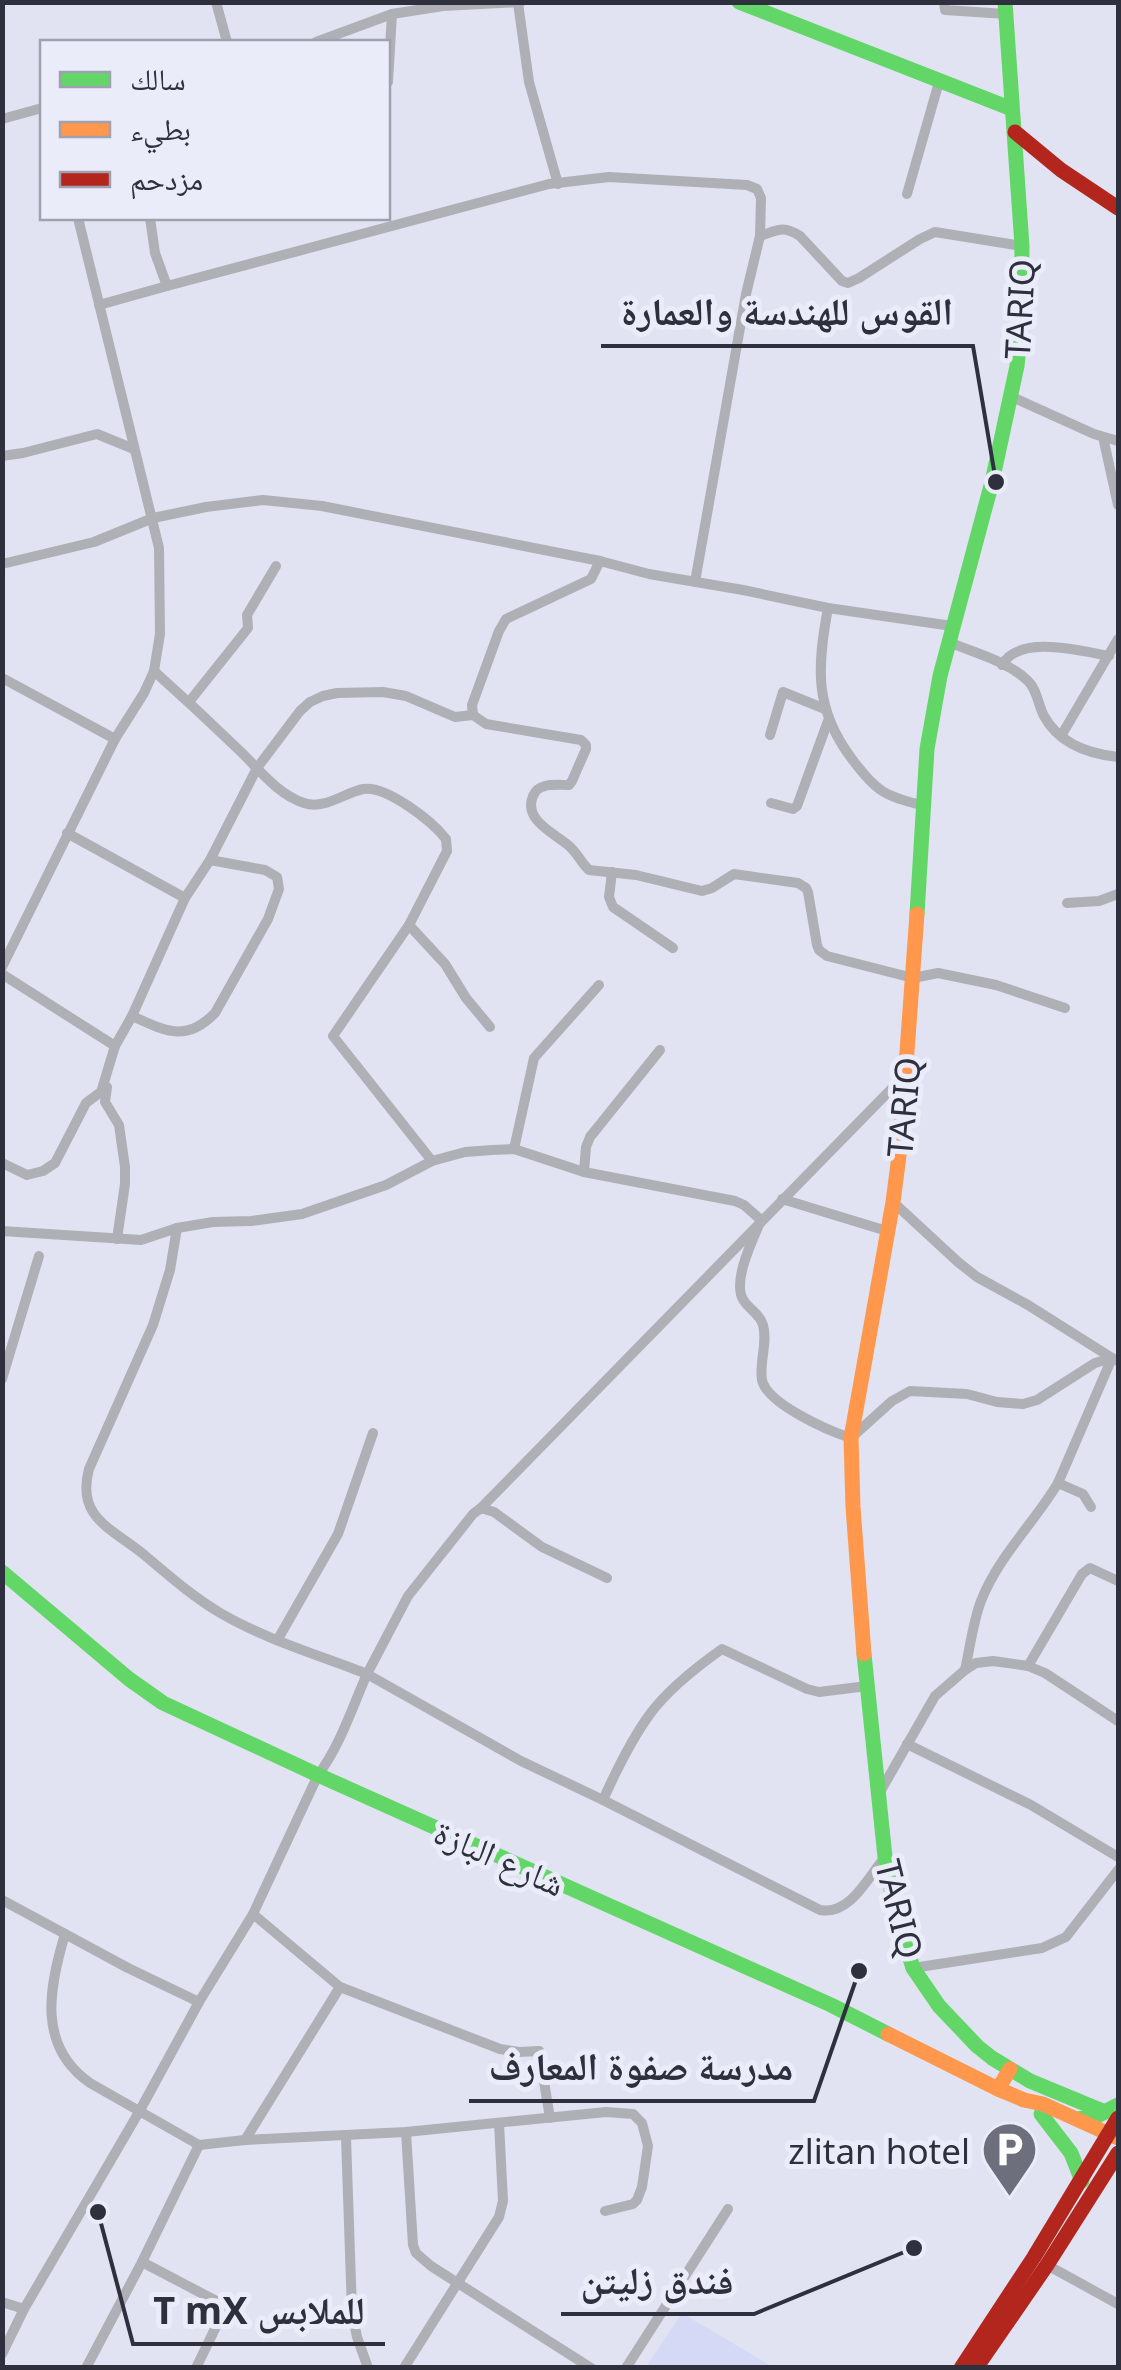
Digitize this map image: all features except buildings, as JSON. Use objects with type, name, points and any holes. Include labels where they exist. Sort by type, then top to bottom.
[{"type":"main road","points":[[740,2],[1012,109]]},
{"type":"main road","name":"TARIQ","points":[[1006,8],[1022,246],[1021,328],[1012,397],[950,634],[932,723],[922,805],[906,1074],[893,1202],[852,1438],[854,1507],[884,1857],[913,1968],[928,1992],[965,2034],[1010,2070],[1114,2112]]},
{"type":"main road","points":[[1015,132],[1061,170],[1118,208]]},
{"type":"main road","name":"شارع البازة","points":[[2,1572],[99,1655],[164,1702],[831,2005],[998,2088],[1078,2120],[1114,2143]]},
{"type":"main road","points":[[998,2088],[1010,2070]]},
{"type":"main road","name":"شارع البازة","points":[[1024,2100],[1041,2114],[1114,2143]]},
{"type":"main road","points":[[976,2368],[1114,2143],[1114,2112],[1078,2120]]},
{"type":"main road","points":[[1041,2114],[1073,2154],[1089,2184]]},
{"type":"main road","points":[[1089,2184],[1118,2176]]},
{"type":"main road","points":[[961,2368],[1040,2261]]},
{"type":"street","points":[[216,2],[226,40]]},
{"type":"street","points":[[944,2],[945,10],[1006,8]]},
{"type":"street","points":[[342,37],[392,14],[443,6],[520,3],[529,82],[558,184]]},
{"type":"street","points":[[390,48],[392,14]]},
{"type":"street","points":[[908,194],[939,82]]},
{"type":"street","points":[[2,119],[40,109]]},
{"type":"street","points":[[99,305],[558,184],[609,177],[748,185],[757,189],[761,198],[760,236],[746,294],[695,582]]},
{"type":"street","points":[[78,220],[159,548],[160,634],[154,672],[67,833],[2,971],[116,1046]]},
{"type":"street","points":[[150,220],[167,286]]},
{"type":"street","points":[[760,236],[784,228],[792,231],[842,282],[848,283],[935,232],[1022,246]]},
{"type":"street","points":[[1012,397],[1118,441]]},
{"type":"street","points":[[2,456],[97,434],[134,448]]},
{"type":"street","points":[[1104,437],[1118,506]]},
{"type":"street","points":[[2,564],[94,542],[152,518],[244,501],[322,506],[950,634],[1020,674],[1032,685],[1044,717],[1062,736],[1085,750],[1118,756]]},
{"type":"street","points":[[473,715],[472,705],[506,619],[591,579],[600,561]]},
{"type":"street","points":[[189,702],[248,628],[247,615],[276,566]]},
{"type":"street","points":[[828,608],[820,660],[828,721],[875,788],[896,800],[922,805]]},
{"type":"street","points":[[1062,736],[1118,639]]},
{"type":"street","points":[[1002,665],[1010,655],[1045,646],[1109,656]]},
{"type":"street","points":[[154,672],[275,786],[305,804],[321,804],[368,788],[385,792],[443,834],[448,844],[446,852],[410,925],[332,1036],[432,1161]]},
{"type":"street","points":[[2,678],[115,739]]},
{"type":"street","points":[[770,735],[783,692],[825,709]]},
{"type":"street","points":[[107,1088],[102,1089],[116,1046],[186,898],[257,768],[300,711],[310,702],[337,693],[406,696],[455,717],[473,715],[486,724],[584,742],[586,749],[572,782],[538,789],[532,810],[542,826],[594,872],[636,875],[702,891],[734,874],[798,883],[808,892],[822,954],[914,978],[938,973],[996,985],[1065,1008]]},
{"type":"street","points":[[772,802],[797,806],[828,721]]},
{"type":"street","points":[[67,833],[186,898]]},
{"type":"street","points":[[132,1016],[176,1032],[204,1024],[215,1012],[268,919],[279,890],[277,877],[265,870],[210,860]]},
{"type":"street","points":[[612,872],[610,897],[614,907],[672,948]]},
{"type":"street","points":[[1067,903],[1100,901],[1118,894]]},
{"type":"street","points":[[410,925],[445,964],[490,1027]]},
{"type":"street","points":[[514,1149],[534,1058],[598,985]]},
{"type":"street","points":[[584,1172],[590,1137],[660,1050]]},
{"type":"street","points":[[2,2354],[199,2002],[253,1914],[318,1775],[328,1762],[366,1674],[408,1596],[474,1514],[906,1074]]},
{"type":"street","points":[[2,1163],[27,1176],[55,1162],[86,1103],[107,1088]]},
{"type":"street","points":[[107,1088],[105,1102],[119,1125],[125,1167],[117,1239]]},
{"type":"street","points":[[2,1231],[141,1240],[213,1222],[251,1222],[302,1214],[386,1185],[432,1161],[465,1152],[514,1149],[584,1172],[735,1201],[761,1220]]},
{"type":"street","points":[[782,1199],[887,1230]]},
{"type":"street","points":[[893,1202],[978,1277],[1115,1360]]},
{"type":"street","points":[[761,1220],[739,1286],[744,1303],[762,1321],[763,1383],[800,1416],[852,1438],[892,1400],[910,1390],[967,1394],[1023,1404],[1095,1363],[1115,1360]]},
{"type":"street","points":[[178,1228],[153,1324],[89,1469],[88,1505],[104,1527],[225,1616],[366,1674],[521,1761],[820,1910],[830,1912],[847,1904],[884,1857]]},
{"type":"street","points":[[2,1379],[39,1256]]},
{"type":"street","points":[[964,1670],[981,1601],[1007,1553],[1058,1483],[1115,1360]]},
{"type":"street","points":[[278,1639],[338,1534],[373,1433]]},
{"type":"street","points":[[1058,1483],[1083,1494],[1091,1507]]},
{"type":"street","points":[[481,1508],[494,1512],[542,1548],[607,1578]]},
{"type":"street","points":[[1028,1666],[1082,1574],[1090,1568],[1118,1581]]},
{"type":"street","points":[[603,1800],[616,1770],[651,1714],[722,1648],[808,1690],[868,1686]]},
{"type":"street","points":[[880,1792],[935,1696],[976,1663],[1028,1666],[1060,1682],[1118,1721]]},
{"type":"street","points":[[907,1744],[1031,1805],[1118,1857]]},
{"type":"street","points":[[913,1968],[1055,1944],[1066,1937],[1118,1870]]},
{"type":"street","points":[[2,1900],[199,2002]]},
{"type":"street","points":[[253,1914],[340,1987],[500,2048],[540,2052],[550,2118]]},
{"type":"street","points":[[65,1934],[54,1971],[51,2002],[53,2026],[67,2062],[75,2072],[199,2145],[346,2137],[627,2112],[642,2123],[648,2146],[640,2194],[633,2204],[605,2211]]},
{"type":"street","points":[[245,2140],[340,1987]]},
{"type":"street","points":[[404,2368],[499,2216],[503,2201],[499,2123]]},
{"type":"street","points":[[406,2132],[413,2245],[422,2260],[591,2368]]},
{"type":"street","points":[[346,2137],[352,2312],[368,2368]]},
{"type":"street","points":[[86,2368],[199,2145]]},
{"type":"street","points":[[626,2368],[728,2209]]},
{"type":"street","points":[[1040,2261],[1118,2303]]},
{"type":"street","points":[[142,2262],[226,2306],[196,2368]]},
{"type":"street","points":[[2,2302],[24,2309]]},
{"type":"shaded area","points":[[682,2313],[773,2367],[646,2367]]},
{"type":"traffic: fast","points":[[739,2],[1012,109]]},
{"type":"traffic: fast","points":[[917,914],[927,749],[940,676],[992,482],[1021,329],[1022,246],[1005,2]]},
{"type":"traffic: fast","points":[[2,1572],[163,1703],[888,2034]]},
{"type":"traffic: fast","points":[[864,1654],[885,1857],[894,1906],[913,1968],[939,2006],[992,2058],[1030,2081],[1105,2112]]},
{"type":"traffic: fast","points":[[1078,2119],[1097,2116],[1118,2105]]},
{"type":"traffic: fast","points":[[1041,2114],[1071,2153],[1082,2181]]},
{"type":"traffic: slow","points":[[864,1654],[851,1438],[900,1148],[917,914]]},
{"type":"traffic: slow","points":[[888,2034],[998,2089],[1043,2104],[1118,2138]]},
{"type":"traffic: slow","points":[[998,2089],[1010,2069]]},
{"type":"traffic: jam","points":[[1015,132],[1061,170],[1118,208]]},
{"type":"traffic: jam","points":[[961,2368],[1118,2118]]},
{"type":"traffic: jam","points":[[976,2368],[1118,2153]]},
{"type":"place","name":"القوس للهندسة والعمارة","points":[[996,482]]},
{"type":"place","name":"مدرسة صفوة المعارف","points":[[859,1971]]},
{"type":"place","name":"zlitan hotel","points":[[1009,2199]]},
{"type":"place","name":"T mX للملابس","points":[[98,2212]]},
{"type":"place","name":"فندق زليتن","points":[[914,2248]]}]
